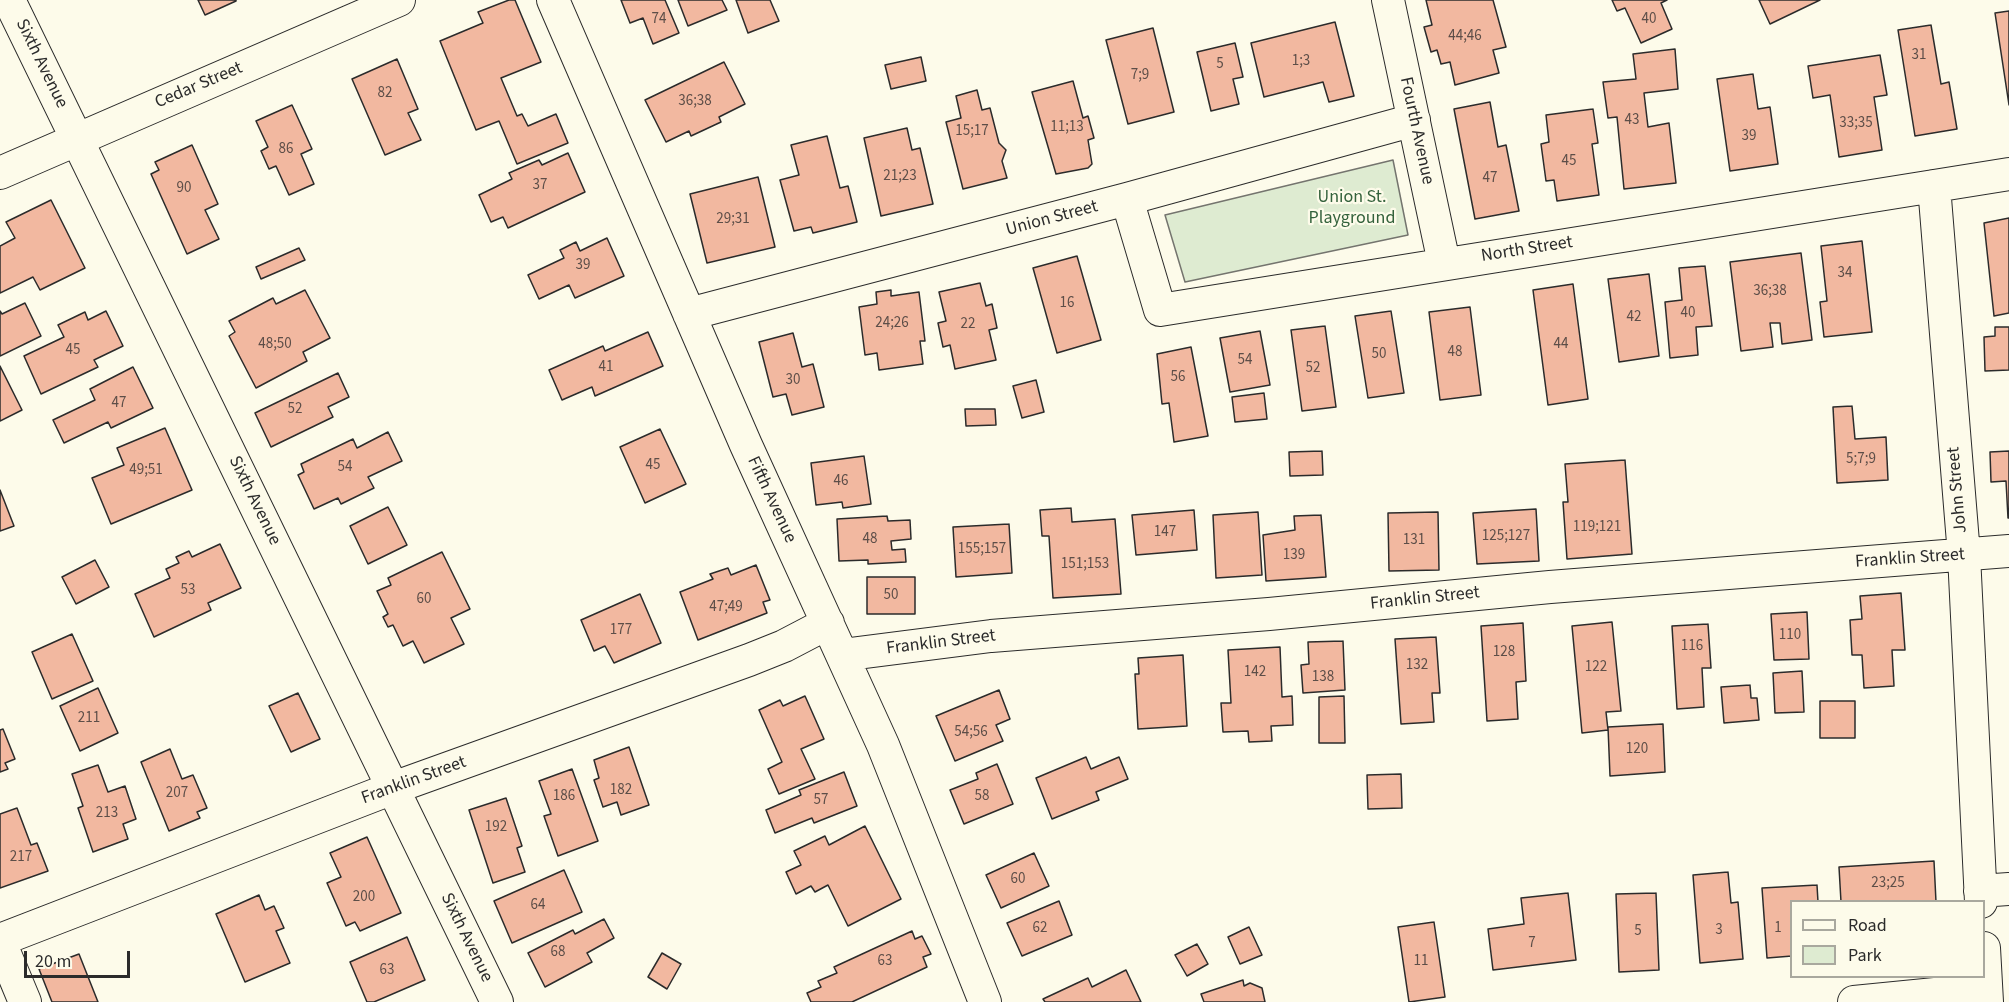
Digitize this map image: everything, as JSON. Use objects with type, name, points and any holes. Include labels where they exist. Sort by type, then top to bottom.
[{"type":"street","name":"Sixth Avenue","points":[[9,0],[497,1002]]},
{"type":"street","name":"Cedar Street","points":[[0,173],[399,0]]},
{"type":"street","name":"Fifth Avenue","points":[[553,0],[689,314],[883,745],[985,1002]]},
{"type":"street","name":"Fourth Avenue","points":[[1388,0],[1444,263]]},
{"type":"street","name":"Union Street","points":[[689,314],[1127,199],[1414,120]]},
{"type":"street","name":"North Street","points":[[1127,199],[1160,310],[2009,174]]},
{"type":"street","name":"John Street","points":[[1934,186],[1990,894]]},
{"type":"street","name":"Franklin Street","points":[[842,655],[991,636],[1269,614],[1550,587],[2009,551]]},
{"type":"street","name":"Franklin Street","points":[[0,941],[393,788],[749,660],[784,646],[828,623]]},
{"type":"street","points":[[0,941],[25,1002]]},
{"type":"street","points":[[1854,1002],[1987,996],[1985,972]]},
{"type":"green space","name":"Union St. Playground","points":[[1393,160],[1408,235],[1185,282],[1165,215]]},
{"type":"building","points":[[198,0],[236,0],[236,1],[205,15]]},
{"type":"building","points":[[509,0],[515,0],[541,62],[501,78],[517,116],[522,114],[528,126],[556,114],[568,143],[517,164],[499,121],[476,130],[440,41],[483,23],[478,12]]},
{"type":"building","points":[[621,0],[665,0],[679,33],[653,44],[643,18],[630,23]]},
{"type":"building","points":[[678,0],[722,0],[727,10],[688,26]]},
{"type":"building","points":[[736,0],[770,0],[779,21],[748,33]]},
{"type":"building","points":[[1426,0],[1493,0],[1506,47],[1493,50],[1499,73],[1455,85],[1450,62],[1441,64],[1437,50],[1431,52],[1424,27],[1432,25]]},
{"type":"building","points":[[1612,0],[1667,0],[1661,3],[1672,29],[1641,43],[1625,8],[1617,11]]},
{"type":"building","points":[[1759,0],[1820,0],[1770,24]]},
{"type":"building","points":[[2009,11],[2009,105],[1995,13]]},
{"type":"building","points":[[1335,22],[1354,96],[1329,102],[1323,82],[1264,97],[1251,43]]},
{"type":"building","points":[[1931,25],[1941,84],[1949,82],[1957,129],[1915,136],[1898,30]]},
{"type":"building","points":[[1153,28],[1174,112],[1128,124],[1106,40]]},
{"type":"building","points":[[1235,43],[1243,77],[1233,79],[1239,104],[1211,111],[1197,52]]},
{"type":"building","points":[[1675,49],[1678,89],[1644,93],[1648,127],[1669,123],[1676,183],[1624,189],[1617,117],[1608,118],[1603,82],[1636,79],[1633,54]]},
{"type":"building","points":[[1880,55],[1887,95],[1874,97],[1882,150],[1839,157],[1830,95],[1813,98],[1808,66]]},
{"type":"building","points":[[921,57],[926,81],[891,89],[885,65]]},
{"type":"building","points":[[397,59],[418,109],[408,113],[421,140],[385,155],[352,79]]},
{"type":"building","points":[[724,62],[745,104],[719,117],[721,122],[691,136],[689,131],[666,142],[645,100]]},
{"type":"building","points":[[1753,74],[1758,109],[1770,107],[1778,164],[1730,171],[1717,79]]},
{"type":"building","points":[[1073,81],[1083,118],[1088,116],[1094,138],[1088,140],[1092,164],[1088,168],[1056,174],[1032,92]]},
{"type":"building","points":[[977,90],[982,110],[990,108],[999,143],[1006,150],[1002,161],[1007,178],[963,189],[946,122],[961,118],[956,96]]},
{"type":"building","points":[[1490,102],[1498,147],[1506,145],[1519,211],[1475,219],[1454,109]]},
{"type":"building","points":[[292,105],[312,149],[301,154],[314,184],[289,195],[276,166],[269,169],[261,151],[268,147],[256,121]]},
{"type":"building","points":[[1593,109],[1598,143],[1592,144],[1599,195],[1557,201],[1554,180],[1546,181],[1541,144],[1549,142],[1546,115]]},
{"type":"building","points":[[907,128],[912,150],[920,148],[933,204],[881,216],[864,138]]},
{"type":"building","points":[[827,136],[840,188],[848,186],[857,222],[813,233],[811,227],[794,231],[780,180],[799,175],[791,145]]},
{"type":"building","points":[[192,145],[218,204],[205,210],[219,239],[187,254],[151,174],[159,170],[155,162]]},
{"type":"building","points":[[568,153],[585,192],[508,228],[503,217],[491,222],[479,195],[512,179],[509,173],[539,160],[542,165]]},
{"type":"building","points":[[758,177],[775,247],[707,263],[690,194]]},
{"type":"building","points":[[51,200],[85,268],[40,290],[33,277],[0,293],[0,246],[15,238],[6,222]]},
{"type":"building","points":[[2009,218],[2009,313],[1994,316],[1984,223]]},
{"type":"building","points":[[607,238],[624,276],[575,298],[569,285],[539,299],[528,275],[564,258],[560,250],[576,242],[580,251]]},
{"type":"building","points":[[1862,241],[1872,332],[1824,337],[1820,302],[1827,301],[1821,246]]},
{"type":"building","points":[[299,248],[305,260],[261,279],[256,267]]},
{"type":"building","points":[[1801,253],[1812,340],[1782,344],[1780,323],[1770,323],[1773,347],[1741,351],[1730,262]]},
{"type":"building","points":[[1077,256],[1101,340],[1057,353],[1033,268]]},
{"type":"building","points":[[1705,266],[1712,326],[1696,327],[1698,355],[1670,358],[1665,302],[1682,300],[1679,268]]},
{"type":"building","points":[[1649,274],[1659,356],[1619,362],[1608,279]]},
{"type":"building","points":[[980,283],[986,306],[992,304],[997,328],[989,330],[996,360],[955,369],[950,345],[943,347],[938,323],[946,321],[939,292]]},
{"type":"building","points":[[1573,284],[1588,399],[1548,405],[1533,290]]},
{"type":"building","points":[[305,290],[330,338],[303,352],[307,361],[256,388],[229,336],[235,332],[229,321],[273,298],[276,304]]},
{"type":"building","points":[[891,290],[891,296],[919,292],[925,341],[920,341],[923,364],[879,370],[877,353],[865,355],[859,307],[877,304],[876,292]]},
{"type":"building","points":[[25,303],[41,336],[0,356],[0,311],[2,314]]},
{"type":"building","points":[[1470,307],[1481,395],[1440,400],[1429,312]]},
{"type":"building","points":[[106,311],[123,346],[94,360],[98,367],[41,394],[24,356],[64,337],[58,325],[85,312],[88,320]]},
{"type":"building","points":[[1391,311],[1404,393],[1368,398],[1355,316]]},
{"type":"building","points":[[1325,326],[1336,407],[1302,411],[1291,330]]},
{"type":"building","points":[[1995,327],[2009,327],[2009,370],[1985,371],[1984,337],[1995,336]]},
{"type":"building","points":[[1260,331],[1270,385],[1230,392],[1220,338]]},
{"type":"building","points":[[648,332],[663,366],[595,396],[592,387],[562,400],[549,370],[603,346],[605,351]]},
{"type":"building","points":[[793,333],[802,367],[813,364],[824,407],[792,415],[786,394],[773,397],[759,342]]},
{"type":"building","points":[[1191,347],[1208,436],[1174,442],[1169,403],[1162,404],[1157,354]]},
{"type":"building","points":[[0,366],[22,410],[0,421]]},
{"type":"building","points":[[133,367],[153,408],[111,428],[108,422],[64,443],[53,420],[95,400],[90,389]]},
{"type":"building","points":[[338,373],[349,397],[328,407],[333,417],[271,447],[255,413]]},
{"type":"building","points":[[1036,380],[1044,412],[1022,418],[1013,386]]},
{"type":"building","points":[[1264,393],[1267,419],[1235,422],[1232,397]]},
{"type":"building","points":[[1852,406],[1855,439],[1886,437],[1888,480],[1837,483],[1833,407]]},
{"type":"building","points":[[965,409],[995,409],[996,425],[966,426]]},
{"type":"building","points":[[165,428],[192,490],[111,524],[92,478],[124,465],[117,448]]},
{"type":"building","points":[[660,429],[686,484],[645,503],[620,447]]},
{"type":"building","points":[[388,432],[402,461],[368,477],[374,488],[341,504],[338,498],[314,509],[298,475],[304,472],[301,464],[353,439],[357,448]]},
{"type":"building","points":[[1322,451],[1323,475],[1290,476],[1289,452]]},
{"type":"building","points":[[2009,451],[2008,518],[2006,481],[1991,482],[1990,452]]},
{"type":"building","points":[[864,456],[871,504],[843,508],[842,502],[816,505],[811,463]]},
{"type":"building","points":[[1625,460],[1632,554],[1567,559],[1563,502],[1568,502],[1565,464]]},
{"type":"building","points":[[0,490],[14,526],[0,531]]},
{"type":"building","points":[[388,507],[407,545],[368,564],[350,526]]},
{"type":"building","points":[[1071,508],[1072,522],[1115,519],[1121,594],[1053,598],[1049,536],[1042,536],[1040,510]]},
{"type":"building","points":[[1536,509],[1539,561],[1477,564],[1473,513]]},
{"type":"building","points":[[1194,510],[1197,550],[1136,555],[1132,515]]},
{"type":"building","points":[[1258,512],[1262,575],[1216,578],[1213,515]]},
{"type":"building","points":[[1438,512],[1439,570],[1389,571],[1388,513]]},
{"type":"building","points":[[1321,515],[1326,577],[1266,581],[1263,535],[1295,530],[1294,516]]},
{"type":"building","points":[[887,516],[888,521],[910,520],[911,539],[891,541],[892,550],[905,549],[906,562],[868,564],[868,560],[839,561],[837,519]]},
{"type":"building","points":[[1009,524],[1012,573],[956,577],[953,527]]},
{"type":"building","points":[[220,544],[241,588],[208,603],[211,610],[154,637],[135,594],[170,578],[166,569],[179,563],[176,557],[189,551],[192,557]]},
{"type":"building","points":[[442,552],[470,609],[451,618],[464,644],[424,663],[413,641],[403,646],[393,625],[388,627],[383,617],[388,614],[377,591],[391,585],[388,578]]},
{"type":"building","points":[[95,560],[109,587],[76,604],[62,577]]},
{"type":"building","points":[[756,565],[770,600],[763,602],[767,613],[698,640],[680,592],[713,579],[710,574],[728,568],[731,575]]},
{"type":"building","points":[[867,577],[915,577],[915,614],[867,614]]},
{"type":"building","points":[[1901,593],[1905,650],[1892,650],[1894,686],[1864,688],[1862,655],[1852,655],[1850,620],[1862,619],[1860,596]]},
{"type":"building","points":[[640,594],[661,643],[614,663],[605,646],[594,651],[581,620]]},
{"type":"building","points":[[1807,612],[1809,659],[1774,660],[1771,614]]},
{"type":"building","points":[[1612,622],[1621,711],[1606,712],[1608,730],[1582,733],[1572,626]]},
{"type":"building","points":[[1523,623],[1526,681],[1516,682],[1518,719],[1487,721],[1481,626]]},
{"type":"building","points":[[1708,624],[1711,668],[1702,668],[1704,707],[1677,709],[1672,626]]},
{"type":"building","points":[[72,634],[93,681],[52,699],[32,652]]},
{"type":"building","points":[[1436,637],[1440,693],[1432,693],[1434,722],[1401,724],[1395,639]]},
{"type":"building","points":[[1343,641],[1345,690],[1303,693],[1301,665],[1309,664],[1308,642]]},
{"type":"building","points":[[1280,647],[1282,697],[1292,696],[1293,725],[1271,726],[1272,741],[1249,742],[1248,731],[1223,732],[1221,703],[1231,703],[1228,650]]},
{"type":"building","points":[[1183,655],[1187,726],[1138,729],[1135,674],[1139,674],[1138,658]]},
{"type":"building","points":[[1802,671],[1804,712],[1775,713],[1773,673]]},
{"type":"building","points":[[1750,685],[1751,698],[1757,698],[1759,720],[1724,723],[1721,687]]},
{"type":"building","points":[[98,688],[118,733],[80,751],[60,706]]},
{"type":"building","points":[[999,690],[1010,719],[996,725],[1003,741],[955,761],[936,716]]},
{"type":"building","points":[[298,693],[320,739],[291,752],[269,706]]},
{"type":"building","points":[[805,696],[824,739],[801,749],[815,779],[779,794],[768,769],[782,762],[759,710],[780,700],[783,706]]},
{"type":"building","points":[[1344,696],[1345,743],[1319,743],[1319,697]]},
{"type":"building","points":[[1820,701],[1855,701],[1855,738],[1820,738]]},
{"type":"building","points":[[1663,724],[1665,772],[1610,776],[1608,727]]},
{"type":"building","points":[[3,729],[15,759],[5,763],[8,769],[0,772],[0,730]]},
{"type":"building","points":[[629,747],[649,805],[621,815],[617,802],[603,807],[594,780],[599,778],[594,760]]},
{"type":"building","points":[[170,749],[182,779],[193,775],[207,808],[197,812],[200,818],[169,831],[141,762]]},
{"type":"building","points":[[1086,757],[1091,769],[1119,757],[1128,779],[1096,792],[1099,800],[1052,819],[1036,778]]},
{"type":"building","points":[[997,764],[1013,804],[964,824],[950,790],[978,779],[976,773]]},
{"type":"building","points":[[98,765],[108,792],[125,786],[136,819],[123,824],[128,839],[93,852],[78,808],[83,806],[72,774]]},
{"type":"building","points":[[572,769],[598,841],[558,856],[544,816],[551,814],[539,781]]},
{"type":"building","points":[[844,772],[857,806],[814,823],[812,818],[775,833],[766,810],[801,795],[799,790]]},
{"type":"building","points":[[1401,774],[1402,808],[1368,809],[1367,775]]},
{"type":"building","points":[[506,798],[522,846],[517,848],[525,872],[493,883],[469,810]]},
{"type":"building","points":[[17,808],[31,845],[37,843],[48,871],[0,888],[0,814]]},
{"type":"building","points":[[865,826],[901,899],[848,926],[828,885],[815,892],[811,886],[796,894],[786,872],[801,865],[794,851],[825,836],[829,845]]},
{"type":"building","points":[[367,837],[401,913],[360,931],[355,922],[346,926],[327,883],[341,877],[330,853]]},
{"type":"building","points":[[1034,853],[1049,886],[1001,908],[986,875]]},
{"type":"building","points":[[1934,861],[1936,900],[1841,900],[1839,867]]},
{"type":"building","points":[[564,870],[582,912],[512,943],[494,901]]},
{"type":"building","points":[[1728,872],[1731,903],[1738,902],[1743,959],[1700,963],[1693,875]]},
{"type":"building","points":[[1817,885],[1818,900],[1790,900],[1790,956],[1767,958],[1762,888]]},
{"type":"building","points":[[1568,893],[1576,960],[1493,970],[1488,929],[1524,924],[1521,898]]},
{"type":"building","points":[[1656,893],[1659,970],[1619,972],[1616,894]]},
{"type":"building","points":[[259,895],[265,910],[274,906],[284,928],[276,931],[290,963],[245,982],[216,914]]},
{"type":"building","points":[[1059,901],[1072,935],[1022,956],[1007,923]]},
{"type":"building","points":[[604,919],[614,938],[587,953],[592,962],[545,987],[528,953],[573,930],[575,934]]},
{"type":"building","points":[[1434,922],[1445,997],[1409,1002],[1398,927]]},
{"type":"building","points":[[1249,927],[1262,955],[1240,964],[1228,937]]},
{"type":"building","points":[[912,931],[915,939],[922,936],[931,954],[923,957],[927,967],[852,1002],[811,1002],[807,993],[821,987],[818,981],[837,973],[834,967]]},
{"type":"building","points":[[407,937],[425,980],[374,1002],[367,1002],[350,962]]},
{"type":"building","points":[[1197,944],[1208,964],[1187,976],[1175,955]]},
{"type":"building","points":[[662,953],[681,964],[667,989],[648,977]]},
{"type":"building","points":[[79,954],[98,1002],[52,1002],[39,969]]},
{"type":"building","points":[[1126,970],[1141,1002],[1045,1002],[1043,999],[1088,978],[1092,987]]},
{"type":"building","points":[[1243,980],[1244,986],[1250,983],[1262,988],[1265,1002],[1204,1002],[1201,994]]}]
